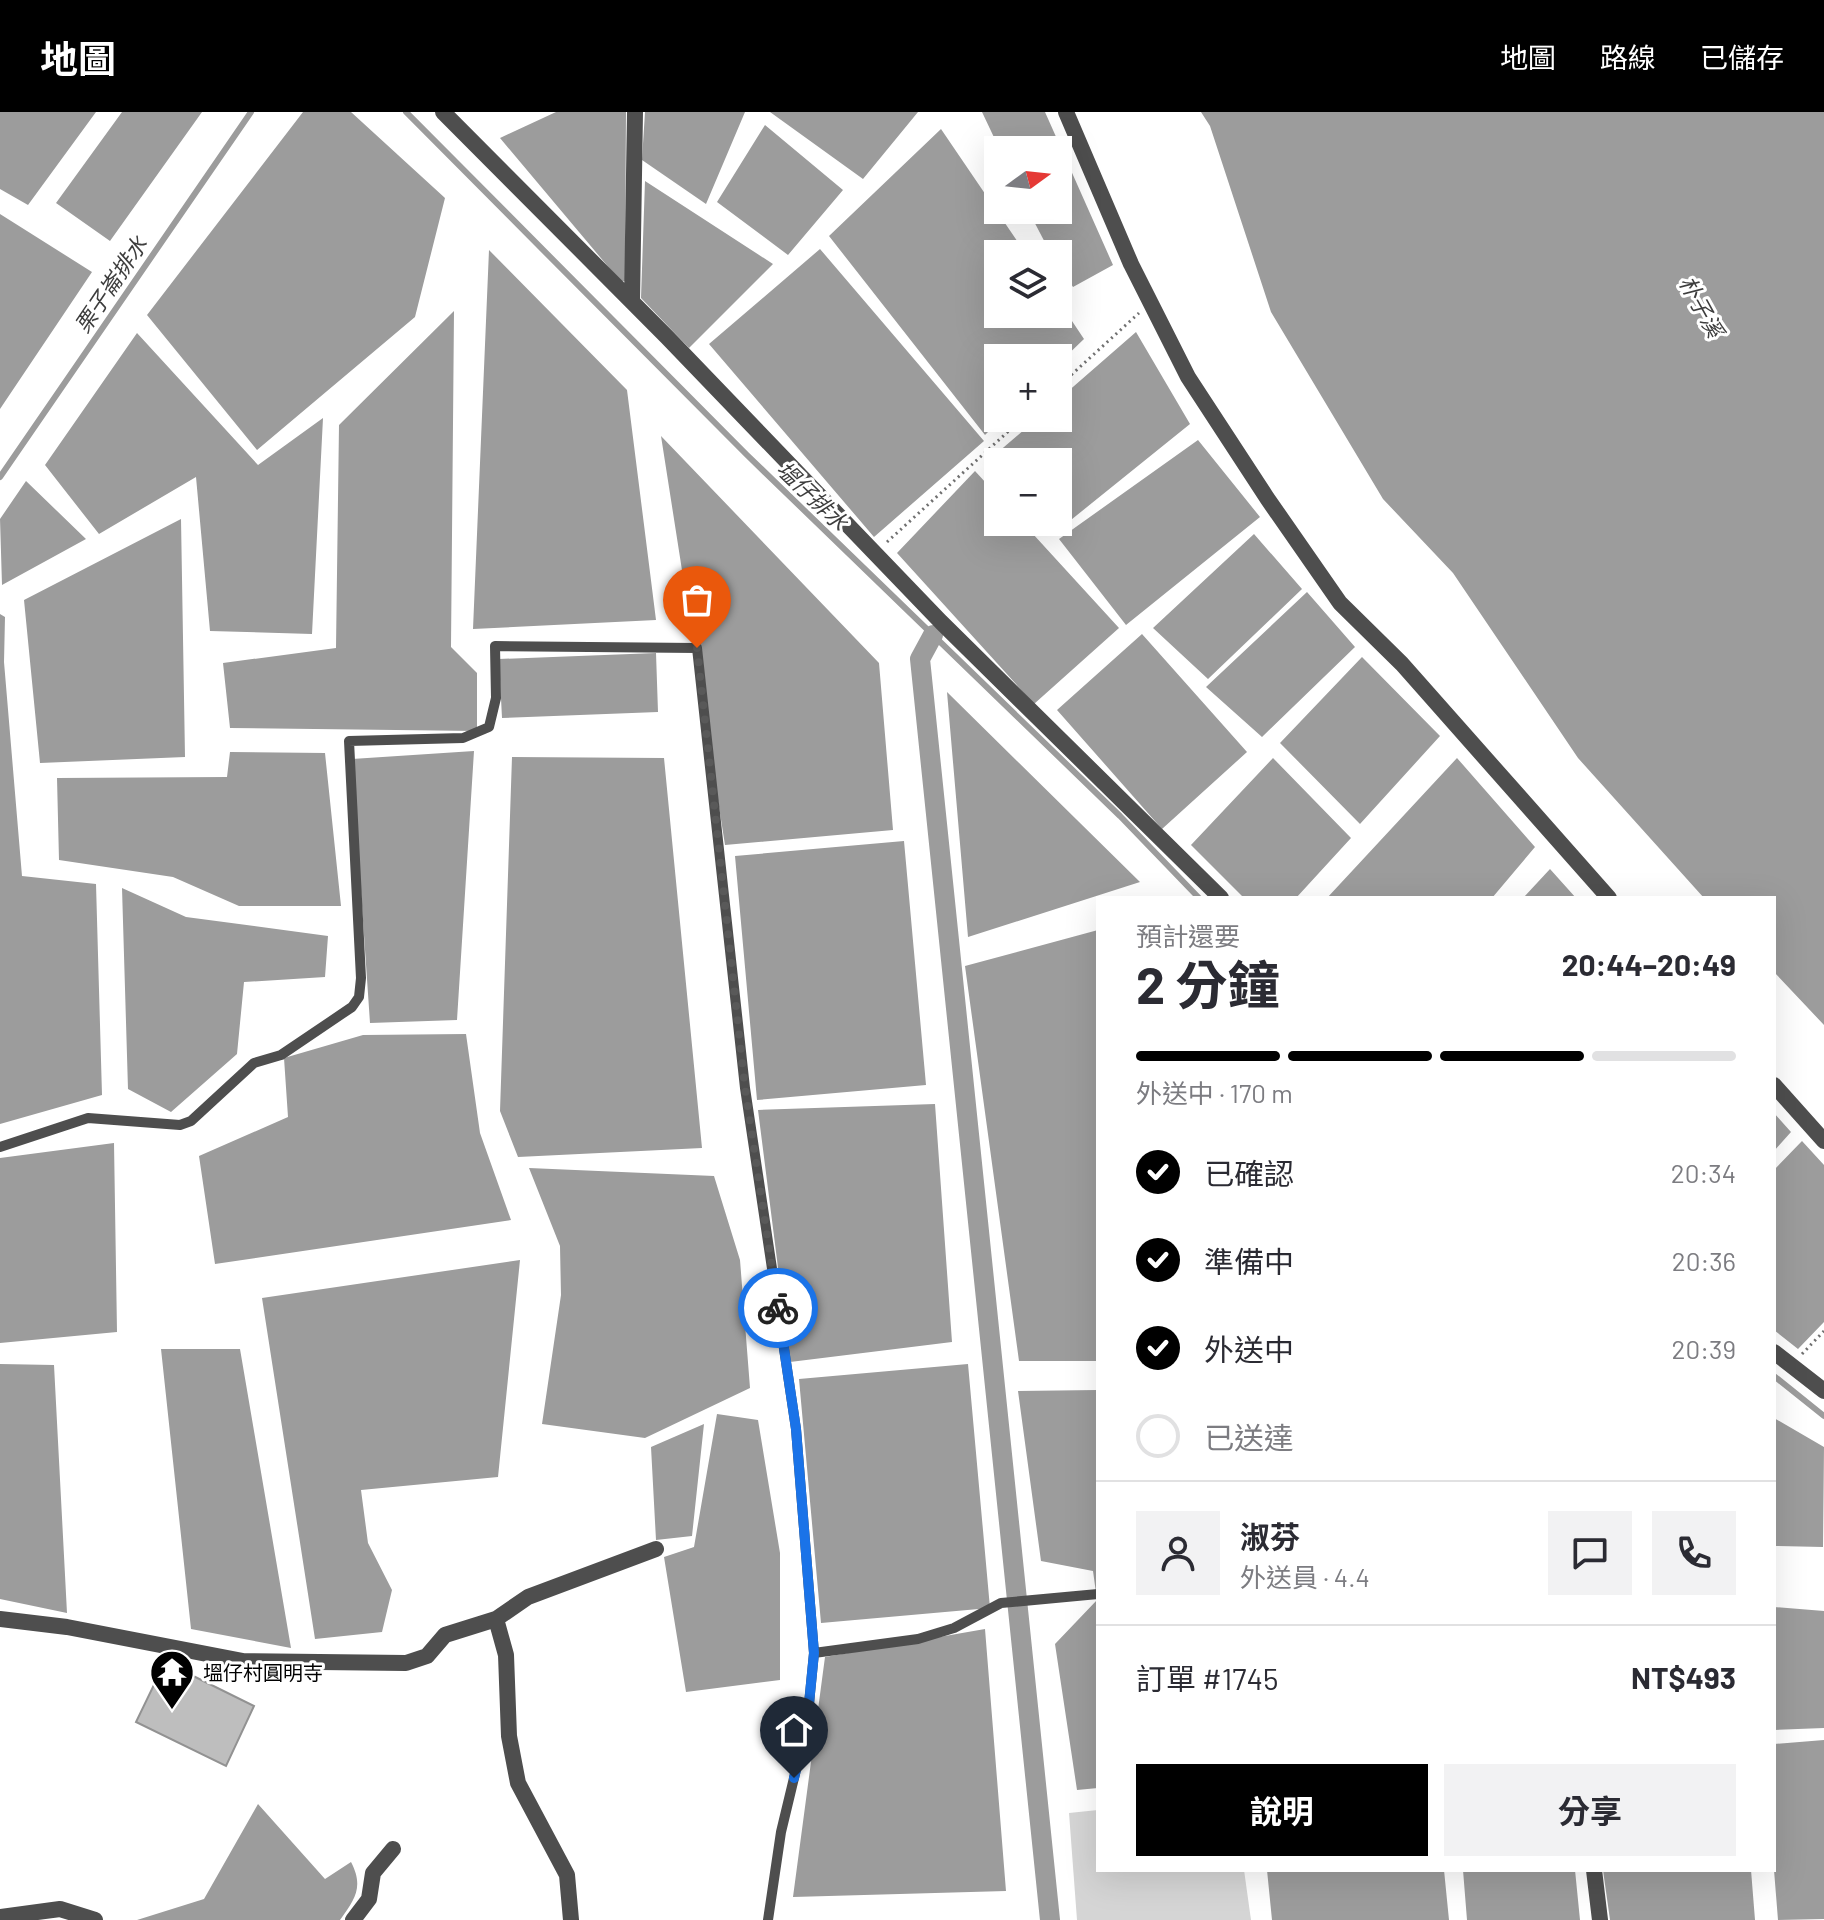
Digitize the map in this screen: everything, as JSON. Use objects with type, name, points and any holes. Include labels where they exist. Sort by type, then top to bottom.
[{"type":"street","points":[[443,112],[632,301],[875,553],[1219,896]]},
{"type":"street","points":[[632,301],[635,112]]},
{"type":"street","points":[[1066,112],[1150,303],[1188,377],[1340,603],[1402,664],[1607,896]]},
{"type":"street","points":[[1776,1087],[1824,1141]]},
{"type":"street","points":[[1776,1354],[1824,1391]]},
{"type":"street","points":[[0,1619],[67,1627],[243,1661],[394,1663],[427,1656],[445,1635],[496,1619],[528,1597],[656,1549]]},
{"type":"street","points":[[496,1619],[506,1655],[509,1736],[518,1783],[567,1875],[571,1920]]},
{"type":"street","points":[[353,1920],[369,1899],[373,1873],[393,1849]]},
{"type":"street","points":[[1594,1872],[1600,1920]]},
{"type":"street","points":[[0,1917],[60,1909],[95,1920]]},
{"type":"lane","points":[[0,1147],[88,1118],[180,1125],[191,1121],[254,1063],[281,1055],[352,1007],[359,997],[361,978],[349,741],[463,738],[489,727],[496,698],[495,646],[697,648],[745,1088],[796,1429],[814,1653],[807,1724],[781,1832],[768,1920]]},
{"type":"lane","points":[[814,1653],[918,1639],[954,1628],[1001,1603],[1096,1594]]},
{"type":"path","points":[[1072,374],[1150,303]]},
{"type":"path","points":[[875,553],[1008,432]]},
{"type":"path","points":[[1791,1366],[1824,1331]]},
{"type":"shaded area","points":[[1096,1810],[1096,1872],[1244,1872],[1251,1920],[1077,1920],[1069,1813]]},
{"type":"water","points":[[0,112],[96,112],[28,205],[0,189]]},
{"type":"water","points":[[122,112],[202,112],[110,241],[56,203]]},
{"type":"water","points":[[303,112],[351,112],[445,198],[415,317],[257,450],[147,315]]},
{"type":"water","points":[[556,112],[626,112],[625,281],[621,282],[500,138]]},
{"type":"water","points":[[645,112],[745,112],[706,204],[642,160]]},
{"type":"water","points":[[770,112],[918,112],[863,179]]},
{"type":"water","points":[[982,112],[1045,112],[1056,136],[993,136]]},
{"type":"water","name":"朴子溪","points":[[1201,112],[1824,112],[1824,1025],[1776,974],[1776,896],[1702,896],[1578,758],[1453,573],[1383,499],[1271,312],[1210,126]]},
{"type":"water","points":[[765,125],[843,190],[788,255],[717,202]]},
{"type":"water","points":[[941,129],[984,192],[984,224],[1006,224],[1016,240],[984,240],[984,328],[1072,328],[1072,321],[1084,339],[1072,351],[1072,344],[984,344],[984,432],[988,432],[985,435],[829,236]]},
{"type":"water","points":[[1072,173],[1113,265],[1073,287],[1072,240],[1044,240],[1035,224],[1072,224]]},
{"type":"water","points":[[645,181],[773,264],[689,348],[641,298]]},
{"type":"water","points":[[0,214],[92,272],[0,409]]},
{"type":"water","points":[[820,249],[984,441],[874,537],[709,344]]},
{"type":"water","points":[[489,250],[627,390],[656,620],[473,629]]},
{"type":"water","points":[[454,311],[451,647],[477,673],[477,731],[230,728],[223,663],[336,648],[339,425]]},
{"type":"water","points":[[1136,332],[1190,424],[1072,519],[1072,448],[1003,448],[1022,432],[1072,432],[1072,388]]},
{"type":"water","points":[[137,333],[258,465],[323,418],[312,634],[210,631],[196,477],[99,534],[45,465]]},
{"type":"water","points":[[661,436],[879,663],[893,830],[725,845]]},
{"type":"water","points":[[1198,440],[1260,517],[1126,625],[1059,539],[1072,536],[1072,530]]},
{"type":"water","points":[[975,471],[984,481],[984,536],[1035,536],[1119,628],[1034,704],[897,553]]},
{"type":"water","points":[[26,481],[86,539],[2,585],[0,519]]},
{"type":"water","points":[[181,519],[185,757],[40,763],[24,600]]},
{"type":"water","points":[[1254,534],[1302,589],[1208,679],[1153,628]]},
{"type":"water","points":[[1307,592],[1355,647],[1262,737],[1206,687]]},
{"type":"water","points":[[0,614],[5,617],[4,662],[22,876],[96,884],[102,1095],[0,1124]]},
{"type":"water","points":[[1142,634],[1247,752],[1162,829],[1057,710]]},
{"type":"water","points":[[656,653],[658,712],[502,718],[499,659]]},
{"type":"water","points":[[1362,657],[1440,736],[1360,824],[1280,743]]},
{"type":"water","points":[[947,692],[1140,882],[968,937]]},
{"type":"water","points":[[474,751],[457,1020],[370,1023],[352,759]]},
{"type":"water","points":[[230,752],[325,753],[341,906],[239,906],[173,877],[59,860],[57,778],[227,777]]},
{"type":"water","points":[[512,757],[664,758],[702,1148],[518,1157],[500,1111]]},
{"type":"water","points":[[1273,758],[1351,838],[1298,896],[1242,896],[1191,845]]},
{"type":"water","points":[[1457,758],[1535,847],[1494,896],[1329,896]]},
{"type":"water","points":[[904,841],[926,1085],[757,1100],[735,856]]},
{"type":"water","points":[[1550,869],[1574,896],[1525,896]]},
{"type":"water","points":[[122,888],[186,917],[328,936],[325,977],[244,982],[237,1054],[171,1112],[128,1089]]},
{"type":"water","points":[[1096,931],[1096,1361],[1019,1361],[965,966]]},
{"type":"water","points":[[466,1034],[480,1133],[511,1220],[215,1264],[199,1156],[288,1117],[284,1058],[363,1035]]},
{"type":"water","points":[[935,1104],[952,1342],[790,1362],[758,1110]]},
{"type":"water","points":[[1776,1115],[1791,1132],[1776,1149]]},
{"type":"water","points":[[1802,1141],[1824,1165],[1824,1322],[1798,1349],[1776,1332],[1776,1168]]},
{"type":"water","points":[[114,1143],[117,1332],[0,1343],[0,1158]]},
{"type":"water","points":[[529,1168],[714,1176],[740,1260],[750,1388],[645,1438],[542,1424],[561,1295],[560,1246]]},
{"type":"water","points":[[520,1260],[498,1477],[361,1490],[368,1543],[392,1590],[382,1632],[315,1639],[262,1298]]},
{"type":"water","points":[[161,1349],[240,1349],[291,1648],[191,1629]]},
{"type":"water","points":[[0,1364],[54,1365],[67,1613],[0,1599]]},
{"type":"water","points":[[968,1364],[990,1608],[821,1623],[799,1379]]},
{"type":"water","points":[[1096,1390],[1096,1593],[1093,1571],[1041,1561],[1018,1391]]},
{"type":"water","points":[[717,1414],[758,1420],[780,1553],[780,1680],[686,1692],[664,1557],[694,1547]]},
{"type":"water","points":[[1776,1419],[1824,1447],[1823,1547],[1776,1546]]},
{"type":"water","points":[[704,1424],[692,1536],[656,1540],[651,1447]]},
{"type":"water","points":[[1096,1601],[1096,1788],[1077,1790],[1055,1644]]},
{"type":"water","points":[[1776,1607],[1824,1611],[1824,1728],[1776,1730]]},
{"type":"water","points":[[985,1629],[1006,1891],[793,1897],[825,1657]]},
{"type":"water","points":[[1824,1740],[1824,1919],[1778,1920],[1774,1872],[1776,1744]]},
{"type":"water","points":[[258,1804],[325,1879],[351,1862],[357,1879],[356,1892],[340,1920],[137,1920],[204,1899]]},
{"type":"water","points":[[1267,1872],[1444,1872],[1449,1920],[1272,1920]]},
{"type":"water","points":[[1463,1872],[1575,1872],[1580,1920],[1467,1920]]},
{"type":"water","points":[[1603,1872],[1751,1872],[1755,1920],[1610,1920]]},
{"type":"building","points":[[165,1662],[254,1706],[226,1766],[136,1722]]},
{"type":"waterway","name":"栗子崙排水","points":[[0,477],[251,112]]},
{"type":"waterway","name":"塭仔排水","points":[[406,112],[747,455],[1120,816],[1197,896]]},
{"type":"waterway","points":[[933,635],[920,659],[1050,1920]]},
{"type":"waterway","name":"塭仔排水","points":[[1776,1378],[1824,1416]]},
{"type":"way so far","points":[[697,648],[745,1088],[778,1308]]},
{"type":"place","name":"塭仔村圓明寺","points":[[172,1711]]},
{"type":"route","points":[[778,1308],[796,1429],[814,1653],[807,1724],[794,1778]]}]
